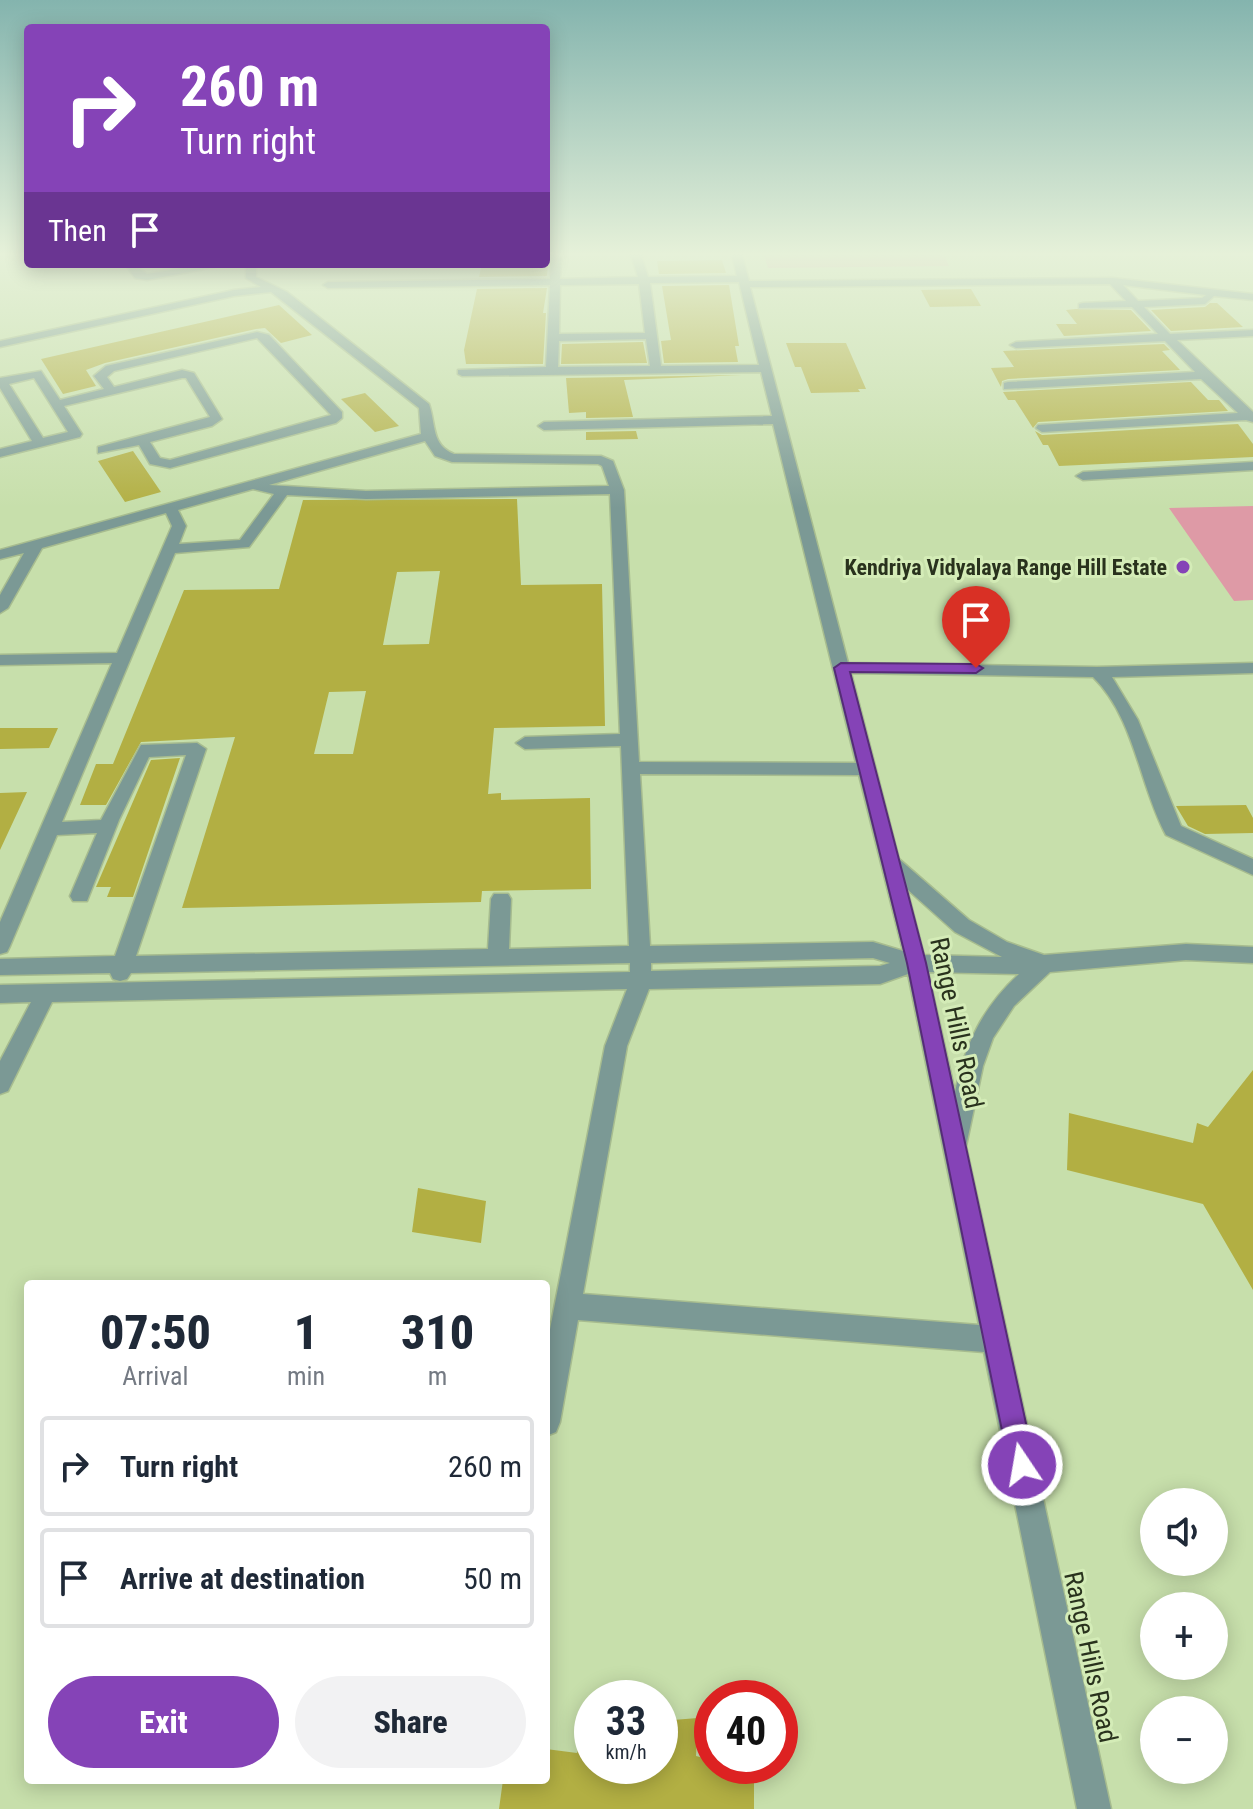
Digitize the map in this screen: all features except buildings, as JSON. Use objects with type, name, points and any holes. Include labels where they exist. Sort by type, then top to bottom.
[{"type":"street","points":[[0,344],[21,339]]},
{"type":"street","points":[[111,391],[100,376],[110,368],[237,339]]},
{"type":"street","points":[[142,440],[155,461],[170,464],[332,420],[338,415],[267,339]]},
{"type":"street","points":[[340,339],[425,407],[428,436],[440,453],[479,477],[617,490]]},
{"type":"street","points":[[552,339],[552,370]]},
{"type":"street","points":[[652,339],[656,369]]},
{"type":"street","name":"Range Hills Road","points":[[758,339],[916,963],[1094,1809]]},
{"type":"street","points":[[1016,345],[1121,339]]},
{"type":"street","points":[[1169,339],[1252,418]]},
{"type":"street","points":[[462,372],[765,368]]},
{"type":"street","points":[[0,453],[76,434],[37,374],[1,382],[39,443]]},
{"type":"street","points":[[57,404],[187,375],[216,415],[216,419],[208,423],[103,450]]},
{"type":"street","points":[[1008,386],[1204,375]]},
{"type":"street","points":[[1042,428],[1252,418]]},
{"type":"street","points":[[544,426],[779,420]]},
{"type":"street","points":[[0,555],[428,436]]},
{"type":"street","points":[[252,486],[283,491],[366,495],[601,460],[608,464],[617,490],[641,981],[616,1046],[550,1401]]},
{"type":"street","points":[[1083,476],[1253,466]]},
{"type":"street","points":[[169,549],[244,544],[283,491]]},
{"type":"street","points":[[0,946],[179,526],[170,508]]},
{"type":"street","points":[[0,608],[36,545]]},
{"type":"street","points":[[0,660],[123,658]]},
{"type":"street","points":[[841,668],[1097,672],[1253,668]]},
{"type":"street","points":[[1097,672],[1108,680],[1126,714],[1173,830],[1253,868]]},
{"type":"street","points":[[525,743],[629,740]]},
{"type":"street","points":[[80,896],[144,752],[155,747],[196,748],[113,992]]},
{"type":"street","points":[[631,768],[867,769]]},
{"type":"street","points":[[51,829],[99,829],[111,822]]},
{"type":"street","points":[[891,863],[962,926],[1000,948],[1044,964]]},
{"type":"street","points":[[498,958],[501,899]]},
{"type":"street","points":[[0,967],[873,950],[916,963],[1015,966],[1186,952],[1253,954]]},
{"type":"street","points":[[387,986],[391,961]]},
{"type":"street","points":[[241,990],[250,962]]},
{"type":"street","points":[[0,994],[880,975],[916,963]]},
{"type":"street","points":[[955,1148],[979,1042],[990,1021],[1044,964]]},
{"type":"street","points":[[0,1084],[46,993]]},
{"type":"street","points":[[568,1306],[996,1340]]},
{"type":"shaded area","points":[[1253,506],[1253,600],[1234,601],[1169,508]]},
{"type":"place","name":"Kendriya Vidyalaya Range Hill Estate","points":[[1183,567]]},
{"type":"route","points":[[976,668],[841,668],[916,963],[1022,1465]]}]
